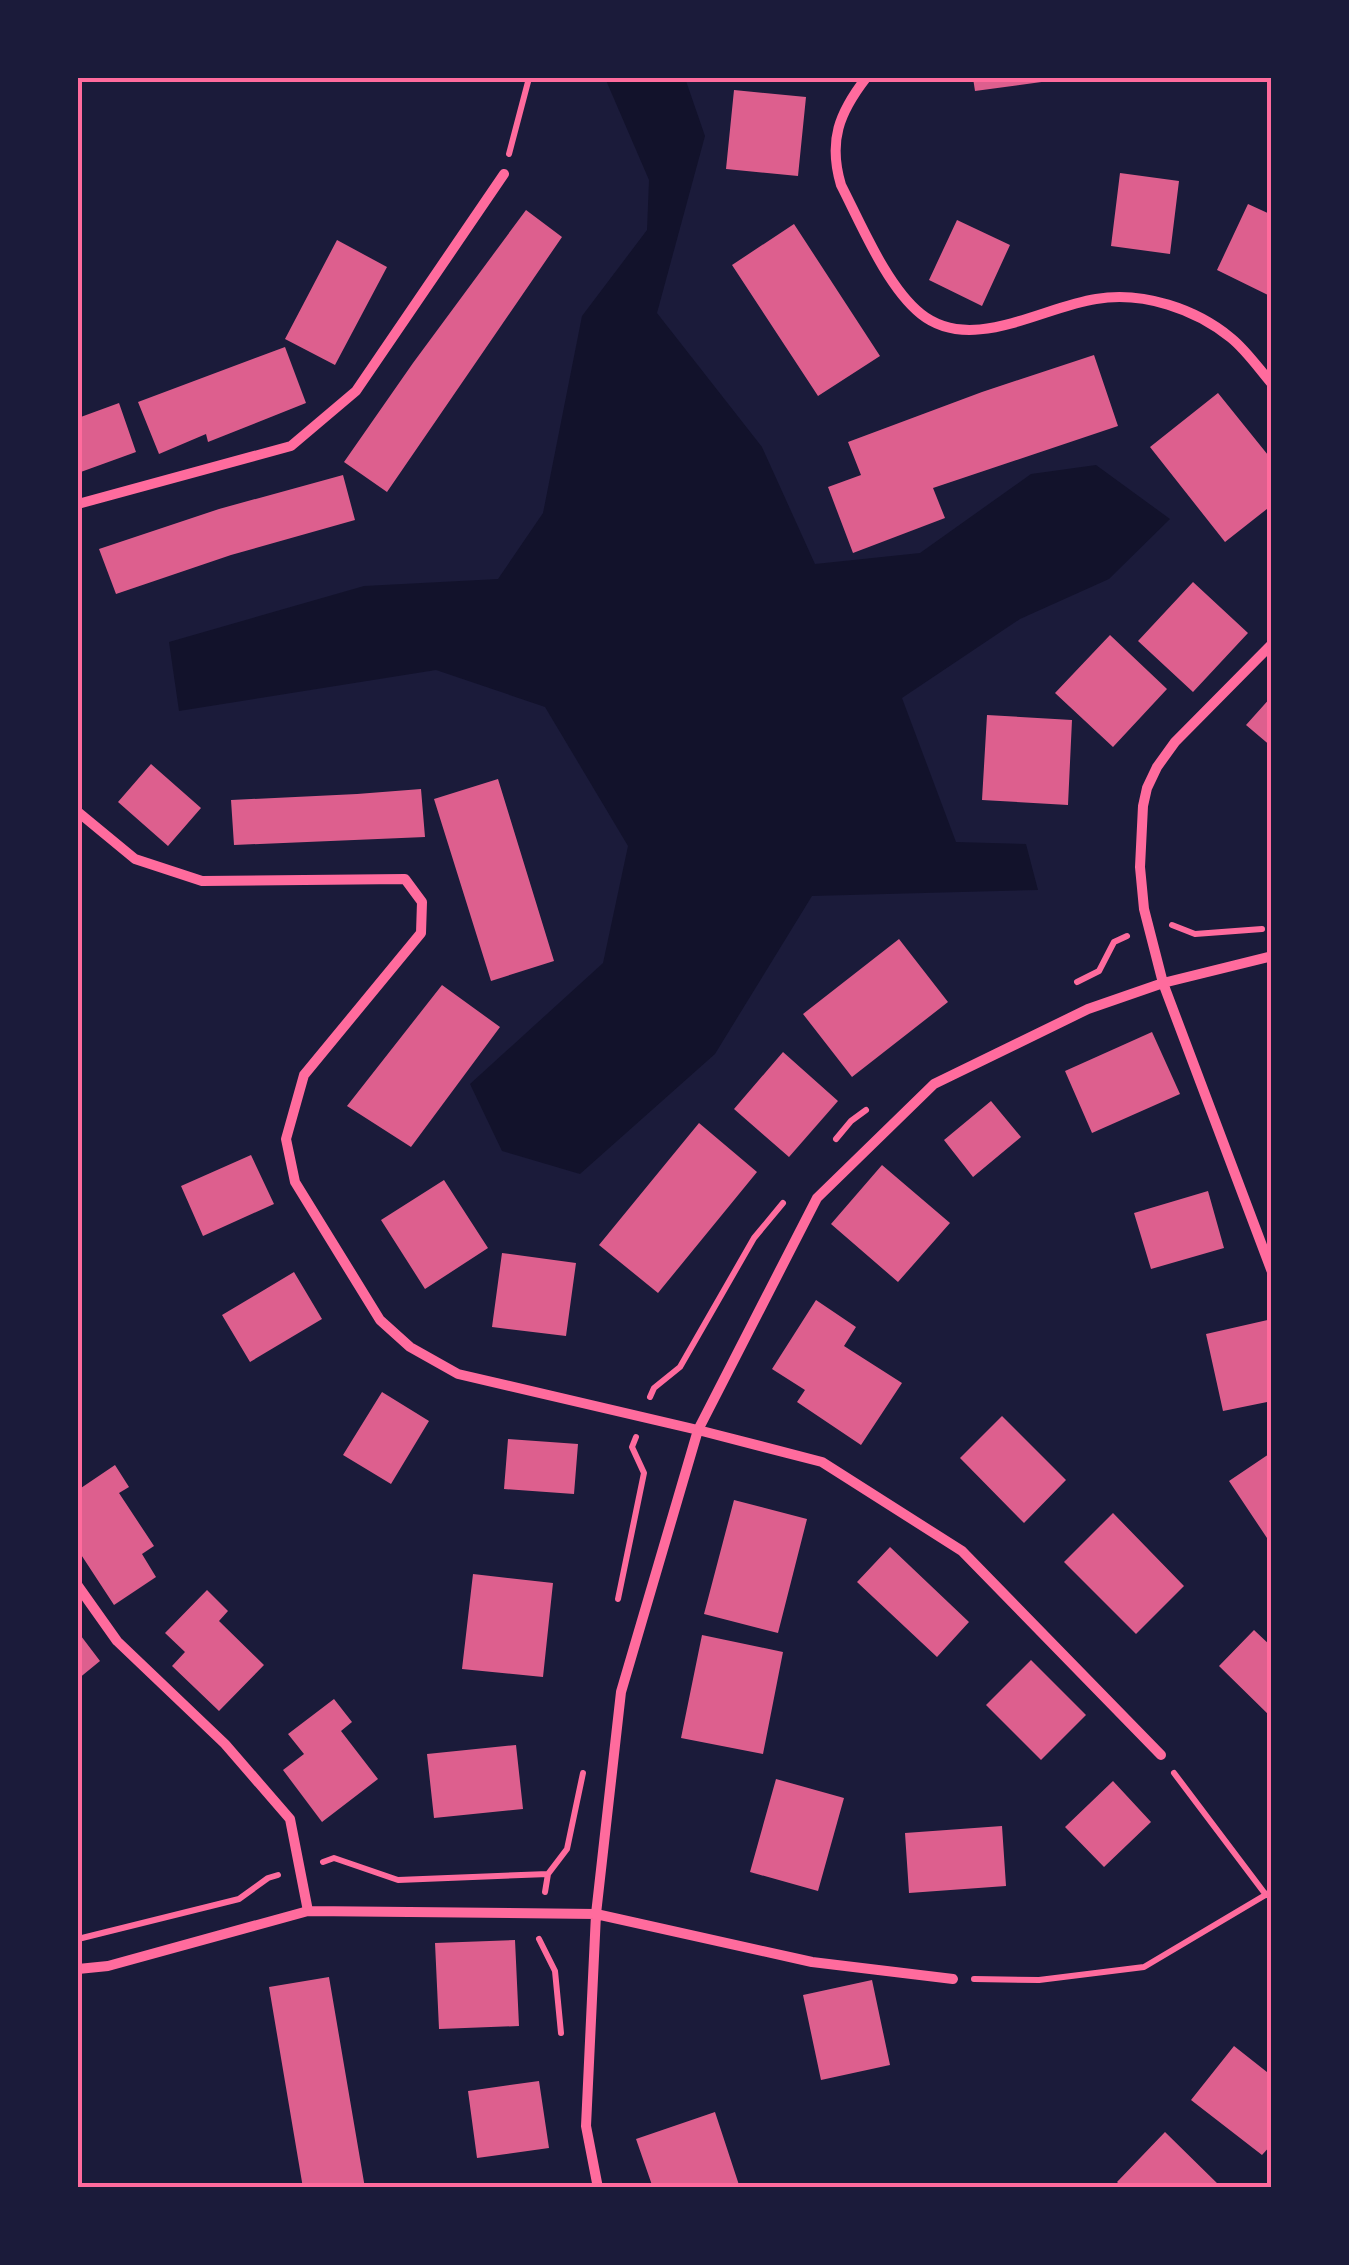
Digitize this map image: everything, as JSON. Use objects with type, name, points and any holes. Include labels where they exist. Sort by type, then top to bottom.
[{"type":"street","points":[[866,78],[840,118],[836,170],[889,276],[920,313],[948,328],[974,330],[1100,298],[1160,302],[1215,326],[1235,341],[1272,384]]},
{"type":"street","points":[[78,504],[291,446],[356,391],[504,174]]},
{"type":"street","points":[[1272,644],[1175,742],[1157,767],[1147,788],[1140,867],[1144,909],[1163,982],[1272,1272]]},
{"type":"street","points":[[78,812],[135,859],[202,881],[404,879],[422,902],[421,934],[304,1075],[286,1139],[295,1182],[380,1320],[410,1346],[458,1374],[822,1462],[962,1550],[1161,1755]]},
{"type":"street","points":[[598,2188],[586,2126],[596,1914],[621,1692],[698,1430],[817,1198],[934,1084],[1088,1008],[1163,982],[1272,956]]},
{"type":"street","points":[[78,1586],[117,1642],[225,1744],[290,1820],[308,1911]]},
{"type":"street","points":[[78,1969],[108,1966],[308,1911],[596,1914],[812,1962],[952,1979]]},
{"type":"path","points":[[504,174],[530,78]]},
{"type":"path","points":[[952,1979],[1039,1980],[1144,1967],[1269,1893],[1161,1755]]},
{"type":"shaded area","points":[[605,78],[685,78],[705,136],[657,313],[762,447],[815,564],[920,553],[1031,474],[1096,465],[1170,519],[1109,579],[1020,619],[902,698],[956,842],[1026,844],[1038,890],[812,896],[715,1054],[580,1174],[502,1151],[470,1084],[603,963],[628,846],[545,707],[436,670],[179,711],[169,642],[364,586],[498,579],[543,513],[582,316],[647,230],[649,180]]},
{"type":"building","points":[[973,78],[1056,78],[1056,80],[975,91]]},
{"type":"building","points":[[734,90],[806,97],[798,176],[726,169]]},
{"type":"building","points":[[1120,173],[1179,181],[1170,254],[1111,246]]},
{"type":"building","points":[[1248,204],[1272,215],[1272,297],[1217,270]]},
{"type":"building","points":[[526,210],[562,237],[387,492],[344,462]]},
{"type":"building","points":[[957,220],[1010,245],[982,306],[929,280]]},
{"type":"building","points":[[794,224],[880,356],[818,396],[732,265]]},
{"type":"building","points":[[337,240],[387,267],[335,365],[285,339]]},
{"type":"building","points":[[285,347],[306,403],[208,442],[206,434],[159,454],[138,402]]},
{"type":"building","points":[[1094,355],[1118,426],[933,488],[945,518],[853,553],[828,487],[861,475],[848,442]]},
{"type":"building","points":[[1218,393],[1272,460],[1272,505],[1225,542],[1150,447]]},
{"type":"building","points":[[119,403],[136,452],[78,473],[78,418]]},
{"type":"building","points":[[343,475],[355,520],[231,555],[116,594],[99,549],[219,509]]},
{"type":"building","points":[[1193,582],[1248,633],[1193,692],[1138,641]]},
{"type":"building","points":[[1110,635],[1167,689],[1113,747],[1055,693]]},
{"type":"building","points":[[1272,696],[1272,747],[1246,725]]},
{"type":"building","points":[[987,715],[1072,720],[1068,805],[982,800]]},
{"type":"building","points":[[151,764],[201,808],[168,846],[118,802]]},
{"type":"building","points":[[498,779],[554,961],[491,981],[434,799]]},
{"type":"building","points":[[421,789],[425,837],[234,845],[231,800]]},
{"type":"building","points":[[899,939],[948,1002],[852,1077],[803,1014]]},
{"type":"building","points":[[442,985],[500,1027],[411,1147],[347,1106]]},
{"type":"building","points":[[1152,1032],[1180,1094],[1092,1133],[1065,1071]]},
{"type":"building","points":[[783,1052],[838,1101],[789,1157],[734,1109]]},
{"type":"building","points":[[991,1101],[1021,1137],[973,1177],[944,1140]]},
{"type":"building","points":[[699,1123],[757,1172],[658,1293],[599,1245]]},
{"type":"building","points":[[251,1155],[274,1204],[203,1236],[181,1186]]},
{"type":"building","points":[[882,1165],[950,1223],[898,1282],[831,1224]]},
{"type":"building","points":[[444,1180],[488,1248],[425,1289],[381,1220]]},
{"type":"building","points":[[1208,1191],[1224,1248],[1151,1269],[1134,1213]]},
{"type":"building","points":[[502,1253],[576,1263],[566,1336],[492,1327]]},
{"type":"building","points":[[294,1272],[322,1319],[250,1362],[222,1315]]},
{"type":"building","points":[[816,1300],[856,1327],[844,1346],[902,1383],[861,1445],[797,1402],[805,1390],[772,1369]]},
{"type":"building","points":[[1272,1319],[1272,1401],[1223,1411],[1206,1334]]},
{"type":"building","points":[[382,1392],[429,1421],[391,1484],[343,1455]]},
{"type":"building","points":[[1002,1416],[1066,1480],[1024,1523],[960,1458]]},
{"type":"building","points":[[508,1439],[578,1444],[574,1494],[504,1489]]},
{"type":"building","points":[[1272,1452],[1272,1539],[1269,1541],[1229,1481]]},
{"type":"building","points":[[115,1465],[129,1487],[119,1493],[154,1546],[142,1554],[156,1577],[114,1605],[78,1550],[78,1490]]},
{"type":"building","points":[[734,1500],[807,1519],[778,1633],[704,1614]]},
{"type":"building","points":[[1113,1513],[1184,1586],[1136,1634],[1064,1562]]},
{"type":"building","points":[[890,1547],[969,1622],[937,1657],[857,1582]]},
{"type":"building","points":[[473,1574],[553,1583],[543,1677],[462,1669]]},
{"type":"building","points":[[207,1590],[228,1611],[219,1621],[264,1665],[219,1711],[172,1666],[185,1652],[165,1633]]},
{"type":"building","points":[[1254,1630],[1272,1647],[1272,1718],[1219,1666]]},
{"type":"building","points":[[78,1632],[100,1661],[78,1679]]},
{"type":"building","points":[[702,1635],[783,1652],[763,1754],[681,1738]]},
{"type":"building","points":[[1031,1660],[1086,1715],[1041,1760],[986,1705]]},
{"type":"building","points":[[334,1699],[352,1722],[341,1731],[378,1779],[322,1822],[283,1770],[304,1754],[288,1734]]},
{"type":"building","points":[[516,1745],[523,1809],[434,1818],[427,1754]]},
{"type":"building","points":[[776,1779],[844,1798],[818,1891],[750,1872]]},
{"type":"building","points":[[1113,1781],[1151,1822],[1104,1867],[1065,1827]]},
{"type":"building","points":[[1002,1826],[1006,1886],[909,1893],[905,1833]]},
{"type":"building","points":[[515,1940],[519,2026],[439,2029],[435,1943]]},
{"type":"building","points":[[329,1977],[365,2188],[303,2188],[269,1987]]},
{"type":"building","points":[[872,1980],[890,2065],[821,2080],[803,1995]]},
{"type":"building","points":[[1234,2046],[1272,2076],[1272,2144],[1262,2155],[1191,2100]]},
{"type":"building","points":[[539,2081],[549,2148],[477,2158],[468,2091]]},
{"type":"building","points":[[715,2112],[740,2188],[653,2188],[636,2139]]},
{"type":"building","points":[[1165,2132],[1222,2188],[1123,2188],[1117,2182]]}]
